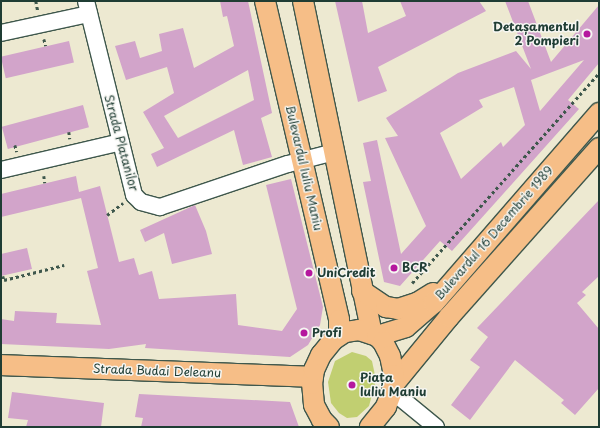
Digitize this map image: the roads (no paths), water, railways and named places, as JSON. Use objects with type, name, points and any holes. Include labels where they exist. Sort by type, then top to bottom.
[{"type":"main road","name":"Bulevardul Iuliu Maniu","points":[[265,1],[340,320],[339,335]]},
{"type":"main road","points":[[303,1],[362,291],[374,335],[388,352],[393,388],[382,415],[370,427]]},
{"type":"main road","name":"Bulevardul 16 Decembrie 1989","points":[[374,335],[406,327],[434,303],[453,279],[599,113]]},
{"type":"main road","name":"Bulevardul 16 Decembrie 1989","points":[[393,388],[449,317],[599,148]]},
{"type":"main road","points":[[362,291],[386,307],[398,309],[417,303],[453,279]]},
{"type":"main road","points":[[328,427],[316,410],[313,378],[321,354],[339,335],[352,330],[374,335]]},
{"type":"main road","name":"Strada Budai Deleanu","points":[[1,365],[313,378]]},
{"type":"street","name":"Strada Platanilor","points":[[88,8],[134,195],[141,202],[155,207],[302,160],[334,152]]},
{"type":"street","points":[[1,33],[88,8]]},
{"type":"street","points":[[1,170],[120,142]]},
{"type":"street","points":[[393,388],[436,427]]},
{"type":"place","name":"Detașamentul 2 Pompieri","points":[[587,34]]},
{"type":"place","name":"BCR","points":[[394,268]]},
{"type":"place","name":"UniCredit","points":[[309,273]]},
{"type":"place","name":"Profi","points":[[304,333]]},
{"type":"place","name":"Piața Iuliu Maniu","points":[[352,385]]}]
